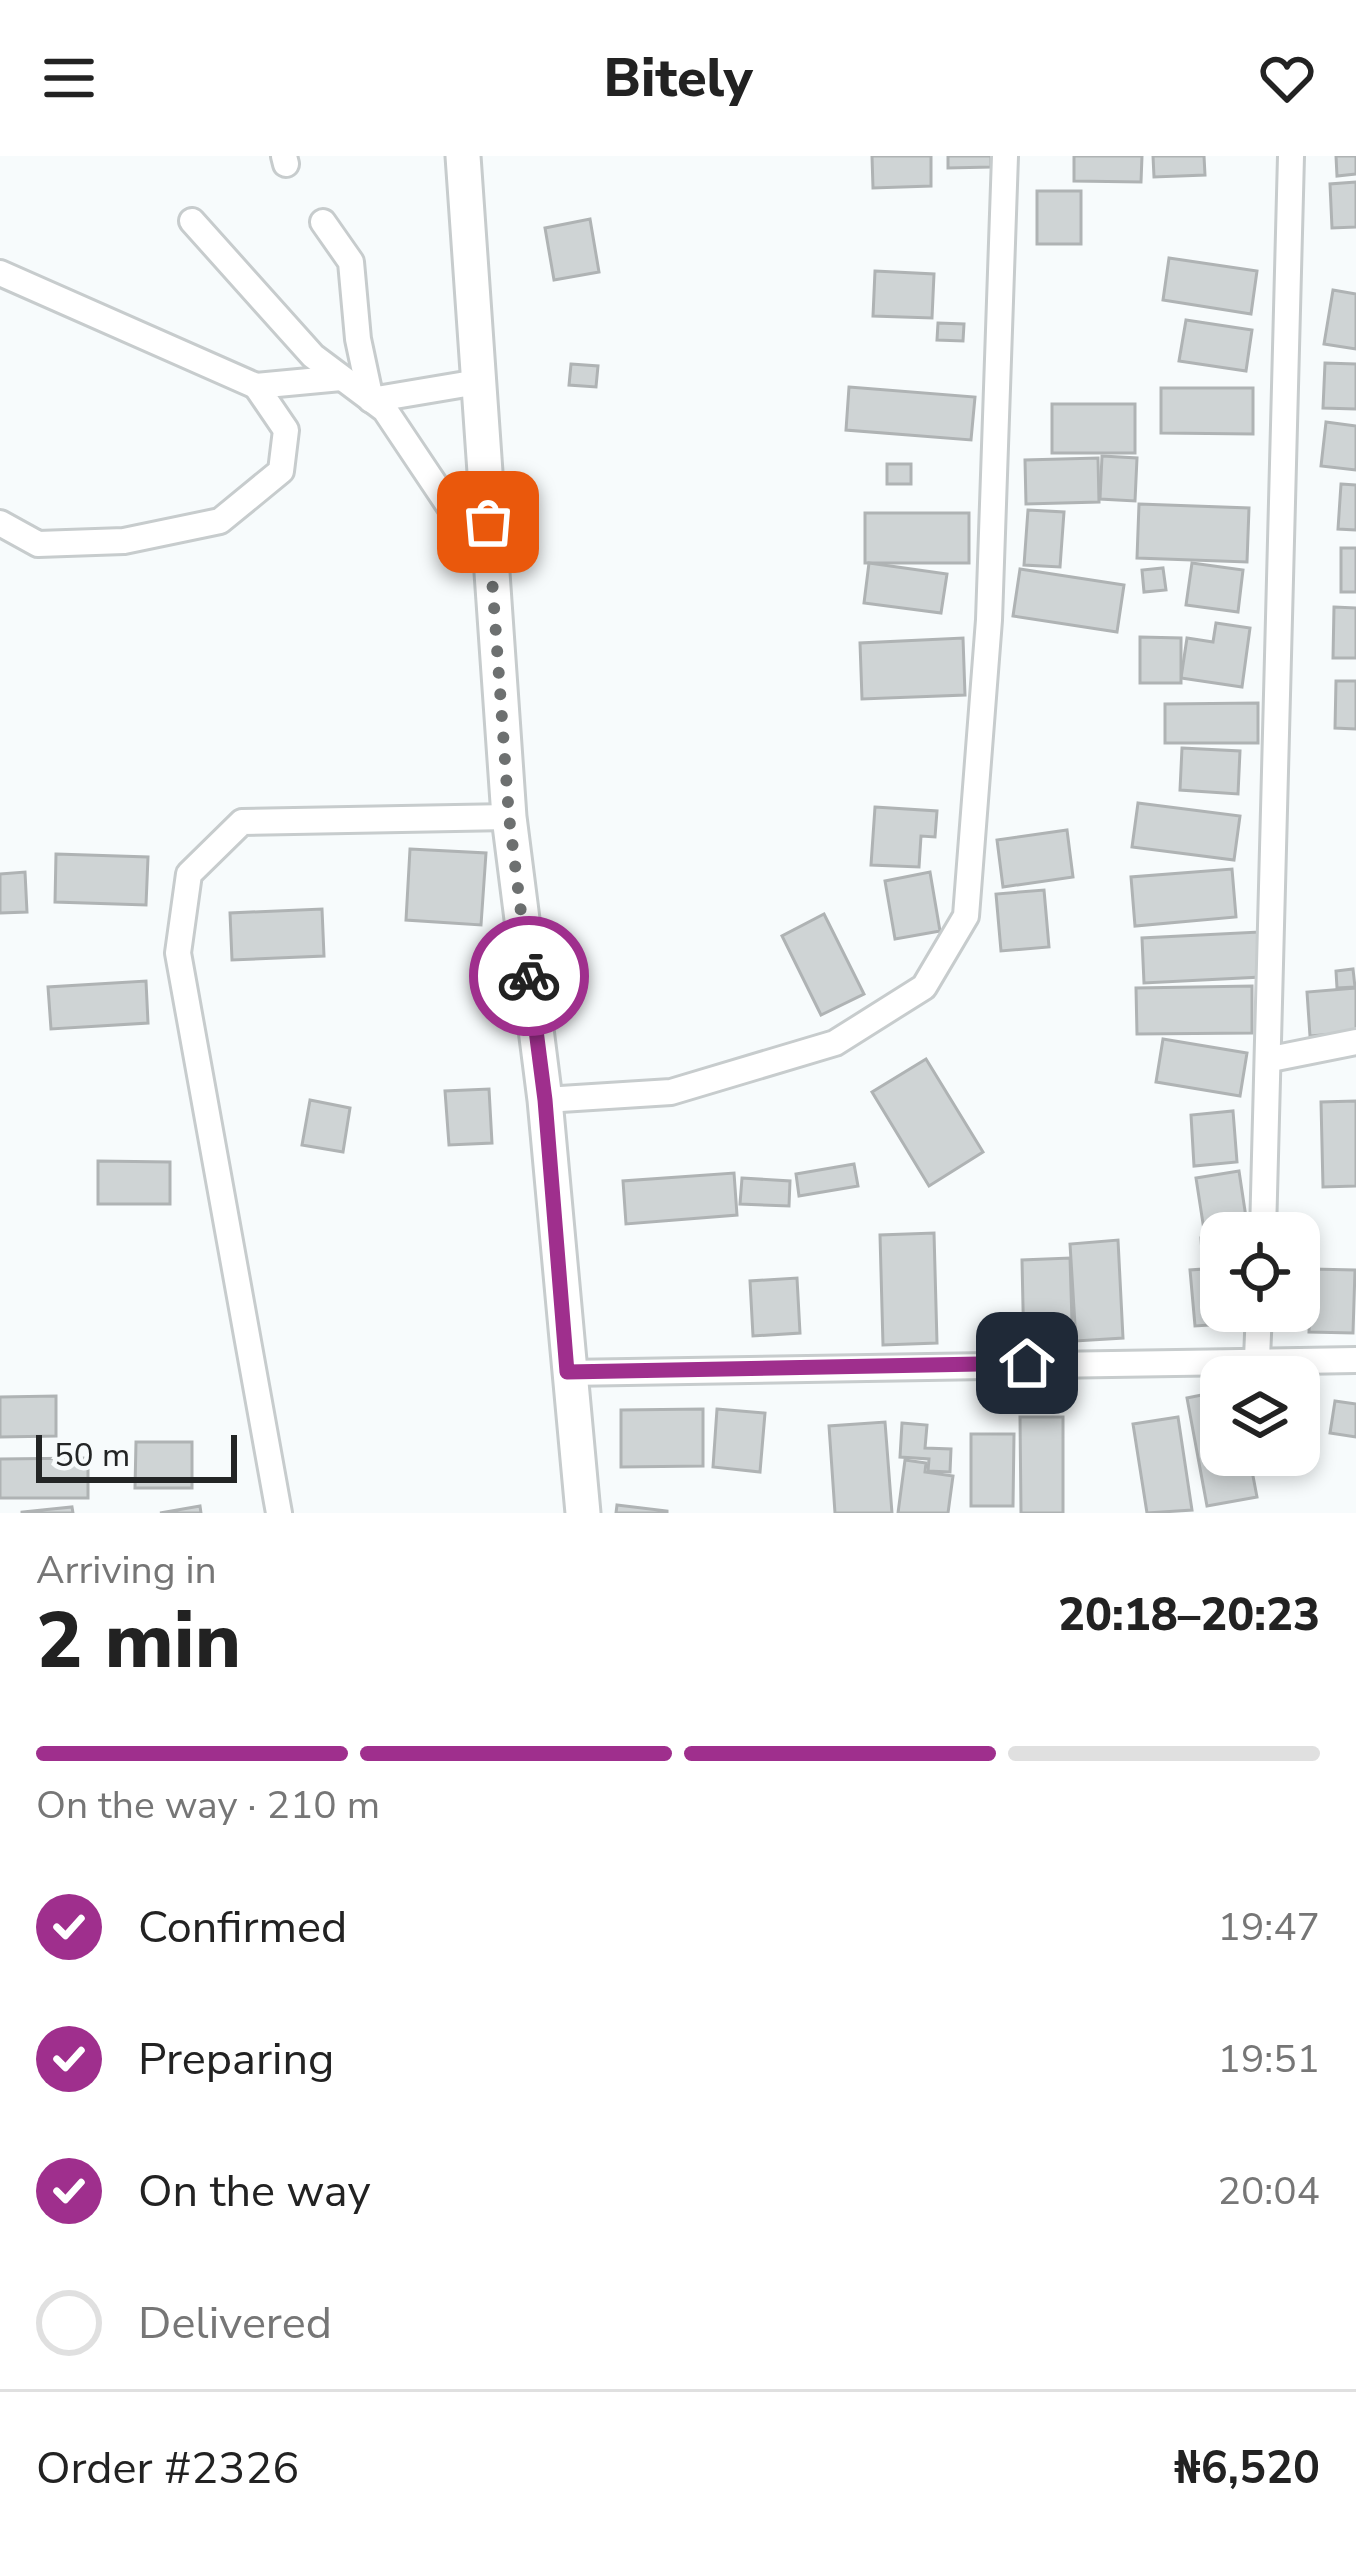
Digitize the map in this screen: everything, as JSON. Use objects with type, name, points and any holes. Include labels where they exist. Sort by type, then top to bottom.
[{"type":"street","points":[[463,156],[509,817],[545,1100],[580,1512]]},
{"type":"street","points":[[545,1100],[671,1092],[836,1043],[924,987],[966,916],[988,620],[1005,156]]},
{"type":"street","points":[[1264,1212],[1291,156]]},
{"type":"street","points":[[192,221],[313,356],[385,410],[491,568]]},
{"type":"street","points":[[323,222],[351,262],[358,339],[371,400]]},
{"type":"street","points":[[0,273],[256,386],[341,378]]},
{"type":"street","points":[[371,400],[478,382]]},
{"type":"street","points":[[0,524],[38,544],[124,541],[220,521],[280,471],[286,430],[256,386]]},
{"type":"street","points":[[279,1513],[178,953],[189,874],[242,822],[509,817]]},
{"type":"street","points":[[1271,1060],[1356,1042]]},
{"type":"street","points":[[567,1372],[1200,1359]]},
{"type":"street","points":[[1320,1359],[1356,1360]]},
{"type":"building","points":[[872,156],[931,156],[931,186],[873,188]]},
{"type":"building","points":[[948,156],[991,156],[991,167],[948,168]]},
{"type":"building","points":[[1074,156],[1142,156],[1141,182],[1074,181]]},
{"type":"building","points":[[1153,156],[1204,156],[1205,175],[1154,177]]},
{"type":"building","points":[[1336,156],[1356,156],[1356,174],[1337,176]]},
{"type":"building","points":[[1356,182],[1356,227],[1332,228],[1330,184]]},
{"type":"building","points":[[1037,191],[1081,191],[1081,244],[1037,244]]},
{"type":"building","points":[[590,219],[599,272],[554,280],[545,228]]},
{"type":"building","points":[[1169,258],[1257,271],[1251,314],[1163,300]]},
{"type":"building","points":[[875,271],[934,274],[932,318],[873,316]]},
{"type":"building","points":[[1333,290],[1356,294],[1356,349],[1324,344]]},
{"type":"building","points":[[1186,320],[1252,330],[1246,371],[1179,361]]},
{"type":"building","points":[[938,323],[964,324],[963,341],[937,340]]},
{"type":"building","points":[[1325,363],[1356,364],[1356,409],[1323,408]]},
{"type":"building","points":[[571,364],[598,366],[596,387],[569,385]]},
{"type":"building","points":[[849,387],[975,397],[971,440],[846,430]]},
{"type":"building","points":[[1161,388],[1253,388],[1253,434],[1161,433]]},
{"type":"building","points":[[1052,404],[1135,404],[1135,453],[1052,453]]},
{"type":"building","points":[[1326,422],[1356,426],[1356,470],[1321,466]]},
{"type":"building","points":[[1102,456],[1137,458],[1135,501],[1100,499]]},
{"type":"building","points":[[1098,458],[1099,502],[1026,504],[1025,460]]},
{"type":"building","points":[[887,464],[911,464],[911,484],[887,484]]},
{"type":"building","points":[[1341,484],[1356,485],[1356,530],[1338,529]]},
{"type":"building","points":[[1139,504],[1249,508],[1247,562],[1137,558]]},
{"type":"building","points":[[1028,510],[1064,512],[1060,567],[1024,565]]},
{"type":"building","points":[[865,513],[969,513],[969,563],[865,563]]},
{"type":"building","points":[[1341,548],[1356,548],[1356,592],[1341,592]]},
{"type":"building","points":[[869,563],[947,574],[941,613],[864,603]]},
{"type":"building","points":[[1192,563],[1243,570],[1238,612],[1186,605]]},
{"type":"building","points":[[1163,568],[1166,590],[1144,592],[1142,570]]},
{"type":"building","points":[[1020,569],[1124,585],[1117,632],[1013,616]]},
{"type":"building","points":[[1334,607],[1356,608],[1356,658],[1333,658]]},
{"type":"building","points":[[1216,623],[1250,628],[1242,687],[1181,678],[1187,638],[1213,642]]},
{"type":"building","points":[[1140,637],[1181,638],[1181,683],[1140,683]]},
{"type":"building","points":[[963,638],[965,695],[862,699],[860,643]]},
{"type":"building","points":[[1336,681],[1356,681],[1356,729],[1335,728]]},
{"type":"building","points":[[1258,703],[1258,743],[1165,743],[1165,704]]},
{"type":"building","points":[[1182,748],[1240,751],[1238,794],[1180,790]]},
{"type":"building","points":[[1138,803],[1240,816],[1234,860],[1132,847]]},
{"type":"building","points":[[875,807],[937,811],[935,837],[921,836],[919,867],[871,865]]},
{"type":"building","points":[[1067,830],[1073,877],[1003,887],[997,840]]},
{"type":"building","points":[[410,849],[486,853],[481,925],[406,920]]},
{"type":"building","points":[[56,854],[148,857],[146,905],[55,902]]},
{"type":"building","points":[[1232,869],[1236,917],[1135,926],[1131,877]]},
{"type":"building","points":[[25,872],[27,912],[0,913],[0,874]]},
{"type":"building","points":[[930,872],[940,931],[895,939],[885,881]]},
{"type":"building","points":[[1044,890],[1049,947],[1001,951],[996,894]]},
{"type":"building","points":[[322,909],[324,956],[232,960],[230,913]]},
{"type":"building","points":[[824,914],[864,994],[821,1015],[782,936]]},
{"type":"building","points":[[1259,932],[1261,977],[1144,983],[1142,938]]},
{"type":"building","points":[[1353,969],[1355,987],[1337,988],[1336,971]]},
{"type":"building","points":[[146,981],[148,1023],[51,1029],[48,987]]},
{"type":"building","points":[[1252,986],[1252,1033],[1137,1034],[1136,988]]},
{"type":"building","points":[[1356,988],[1356,1032],[1310,1036],[1307,992]]},
{"type":"building","points":[[1163,1039],[1247,1053],[1240,1096],[1156,1082]]},
{"type":"building","points":[[926,1059],[983,1152],[929,1186],[872,1092]]},
{"type":"building","points":[[489,1089],[492,1143],[449,1145],[445,1091]]},
{"type":"building","points":[[310,1100],[350,1108],[343,1152],[302,1145]]},
{"type":"building","points":[[1356,1101],[1356,1186],[1323,1187],[1321,1102]]},
{"type":"building","points":[[1233,1111],[1237,1162],[1194,1166],[1191,1115]]},
{"type":"building","points":[[98,1161],[170,1162],[170,1204],[98,1204]]},
{"type":"building","points":[[854,1164],[858,1186],[799,1196],[796,1174]]},
{"type":"building","points":[[1239,1171],[1245,1212],[1201,1212],[1196,1178]]},
{"type":"building","points":[[734,1173],[737,1215],[626,1224],[623,1181]]},
{"type":"building","points":[[742,1178],[790,1181],[789,1206],[740,1204]]},
{"type":"building","points":[[934,1233],[937,1343],[883,1345],[880,1235]]},
{"type":"building","points":[[1118,1240],[1123,1338],[1076,1341],[1070,1244]]},
{"type":"building","points":[[1070,1258],[1073,1352],[1024,1353],[1022,1260]]},
{"type":"building","points":[[1200,1269],[1200,1326],[1195,1326],[1190,1270]]},
{"type":"building","points":[[1320,1269],[1355,1270],[1353,1333],[1309,1332],[1320,1332]]},
{"type":"building","points":[[797,1278],[800,1333],[753,1336],[750,1281]]},
{"type":"building","points":[[1200,1395],[1200,1468],[1187,1398]]},
{"type":"building","points":[[56,1396],[56,1436],[0,1437],[0,1397]]},
{"type":"building","points":[[1335,1401],[1356,1404],[1356,1437],[1330,1433]]},
{"type":"building","points":[[703,1409],[703,1466],[621,1467],[621,1410]]},
{"type":"building","points":[[717,1409],[765,1413],[760,1472],[713,1467]]},
{"type":"building","points":[[1020,1417],[1063,1417],[1063,1513],[1021,1513]]},
{"type":"building","points":[[1178,1417],[1192,1510],[1147,1513],[1133,1424]]},
{"type":"building","points":[[885,1422],[892,1513],[835,1513],[829,1426]]},
{"type":"building","points":[[902,1423],[927,1425],[925,1448],[951,1449],[950,1472],[928,1471],[929,1459],[900,1457]]},
{"type":"building","points":[[971,1434],[1014,1434],[1013,1506],[971,1506]]},
{"type":"building","points":[[136,1442],[192,1442],[192,1488],[135,1488]]},
{"type":"building","points":[[88,1458],[88,1498],[0,1498],[0,1459]]},
{"type":"building","points":[[905,1460],[926,1463],[925,1472],[953,1476],[948,1513],[898,1513]]},
{"type":"building","points":[[1201,1476],[1253,1476],[1257,1497],[1207,1506]]},
{"type":"building","points":[[617,1505],[667,1511],[667,1513],[616,1513]]},
{"type":"building","points":[[200,1506],[201,1513],[160,1513]]},
{"type":"building","points":[[72,1507],[73,1513],[22,1513],[22,1512]]},
{"type":"way so far","points":[[488,522],[509,817],[529,976]]},
{"type":"route","points":[[529,976],[545,1100],[567,1372],[1027,1363]]}]
